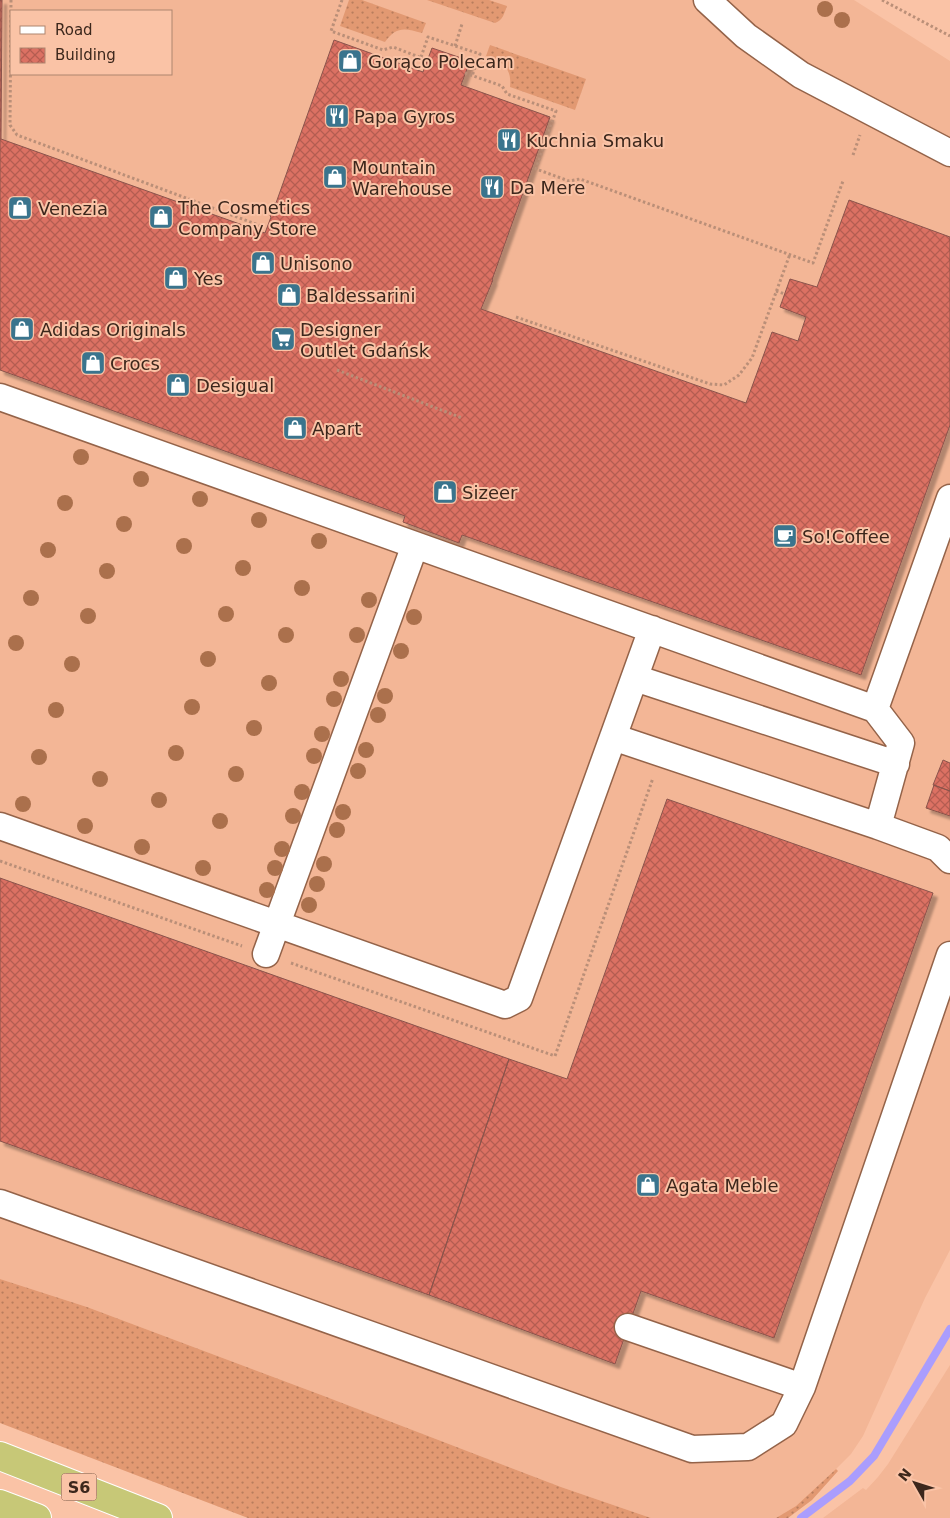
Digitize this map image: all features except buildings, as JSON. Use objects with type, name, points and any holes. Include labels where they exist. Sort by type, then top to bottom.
[{"type":"highway","name":"S6","points":[[0,1456],[158,1518]]},
{"type":"highway","points":[[0,1504],[37,1518]]},
{"type":"street","points":[[707,0],[746,36],[801,75],[950,153]]},
{"type":"street","points":[[0,397],[875,709],[901,743],[878,826]]},
{"type":"street","points":[[875,709],[950,498]]},
{"type":"street","points":[[266,954],[415,545]]},
{"type":"street","points":[[0,826],[505,1005],[518,998],[652,629]]},
{"type":"street","points":[[635,678],[896,764]]},
{"type":"street","points":[[613,737],[878,826],[938,848],[950,860]]},
{"type":"street","points":[[0,1203],[692,1449],[748,1447],[784,1424],[802,1387],[950,955]]},
{"type":"street","points":[[628,1327],[802,1387]]},
{"type":"path","points":[[10,0],[10,125],[17,135],[261,226]]},
{"type":"path","points":[[342,0],[331,31],[383,50],[393,47],[428,60]]},
{"type":"path","points":[[882,0],[950,36]]},
{"type":"path","points":[[454,46],[462,24]]},
{"type":"path","points":[[421,57],[428,37],[480,54],[472,76]]},
{"type":"path","points":[[465,73],[502,86],[507,94],[556,111],[536,170],[569,181],[580,179],[587,181],[813,263],[843,181]]},
{"type":"path","points":[[852,155],[861,132]]},
{"type":"path","points":[[516,317],[710,384],[724,384],[739,376],[752,358],[790,254]]},
{"type":"path","points":[[776,291],[785,294]]},
{"type":"path","points":[[337,370],[462,418]]},
{"type":"shaded area","points":[[0,0],[854,0],[950,61],[950,1250],[925,1298],[863,1436],[851,1454],[796,1506],[776,1518],[651,1518],[561,1487],[87,1307],[0,1279]]},
{"type":"shaded area","points":[[349,0],[362,0],[426,23],[422,33],[406,29],[401,30],[393,33],[385,42],[340,26]]},
{"type":"shaded area","points":[[427,0],[489,0],[507,6],[502,18],[495,23]]},
{"type":"shaded area","points":[[490,45],[586,79],[575,110],[510,87],[508,70],[502,63],[486,56]]},
{"type":"shaded area","points":[[0,1279],[87,1307],[561,1487],[651,1518],[248,1518],[0,1423]]},
{"type":"shaded area","points":[[950,1365],[950,1518],[823,1518],[863,1488],[866,1490],[878,1477]]},
{"type":"shaded area","points":[[836,1469],[838,1471],[812,1500],[788,1518],[776,1518],[796,1506]]},
{"type":"waterway","points":[[801,1518],[850,1481],[874,1456],[950,1329]]},
{"type":"place","name":"Gorąco Polecam","points":[[350,61]]},
{"type":"place","name":"Papa Gyros","points":[[337,116]]},
{"type":"place","name":"Kuchnia Smaku","points":[[509,140]]},
{"type":"place","name":"Mountain Warehouse","points":[[335,177]]},
{"type":"place","name":"Da Mere","points":[[492,187]]},
{"type":"place","name":"Venezia","points":[[20,208]]},
{"type":"place","name":"The Cosmetics Company Store","points":[[161,217]]},
{"type":"place","name":"Unisono","points":[[263,263]]},
{"type":"place","name":"Yes","points":[[176,278]]},
{"type":"place","name":"Baldessarini","points":[[289,295]]},
{"type":"place","name":"Adidas Originals","points":[[22,329]]},
{"type":"place","name":"Designer Outlet Gdańsk","points":[[283,339]]},
{"type":"place","name":"Crocs","points":[[93,363]]},
{"type":"place","name":"Desigual","points":[[178,385]]},
{"type":"place","name":"Apart","points":[[295,428]]},
{"type":"place","name":"Sizeer","points":[[445,492]]},
{"type":"place","name":"So!Coffee","points":[[785,536]]},
{"type":"place","name":"Agata Meble","points":[[648,1185]]}]
